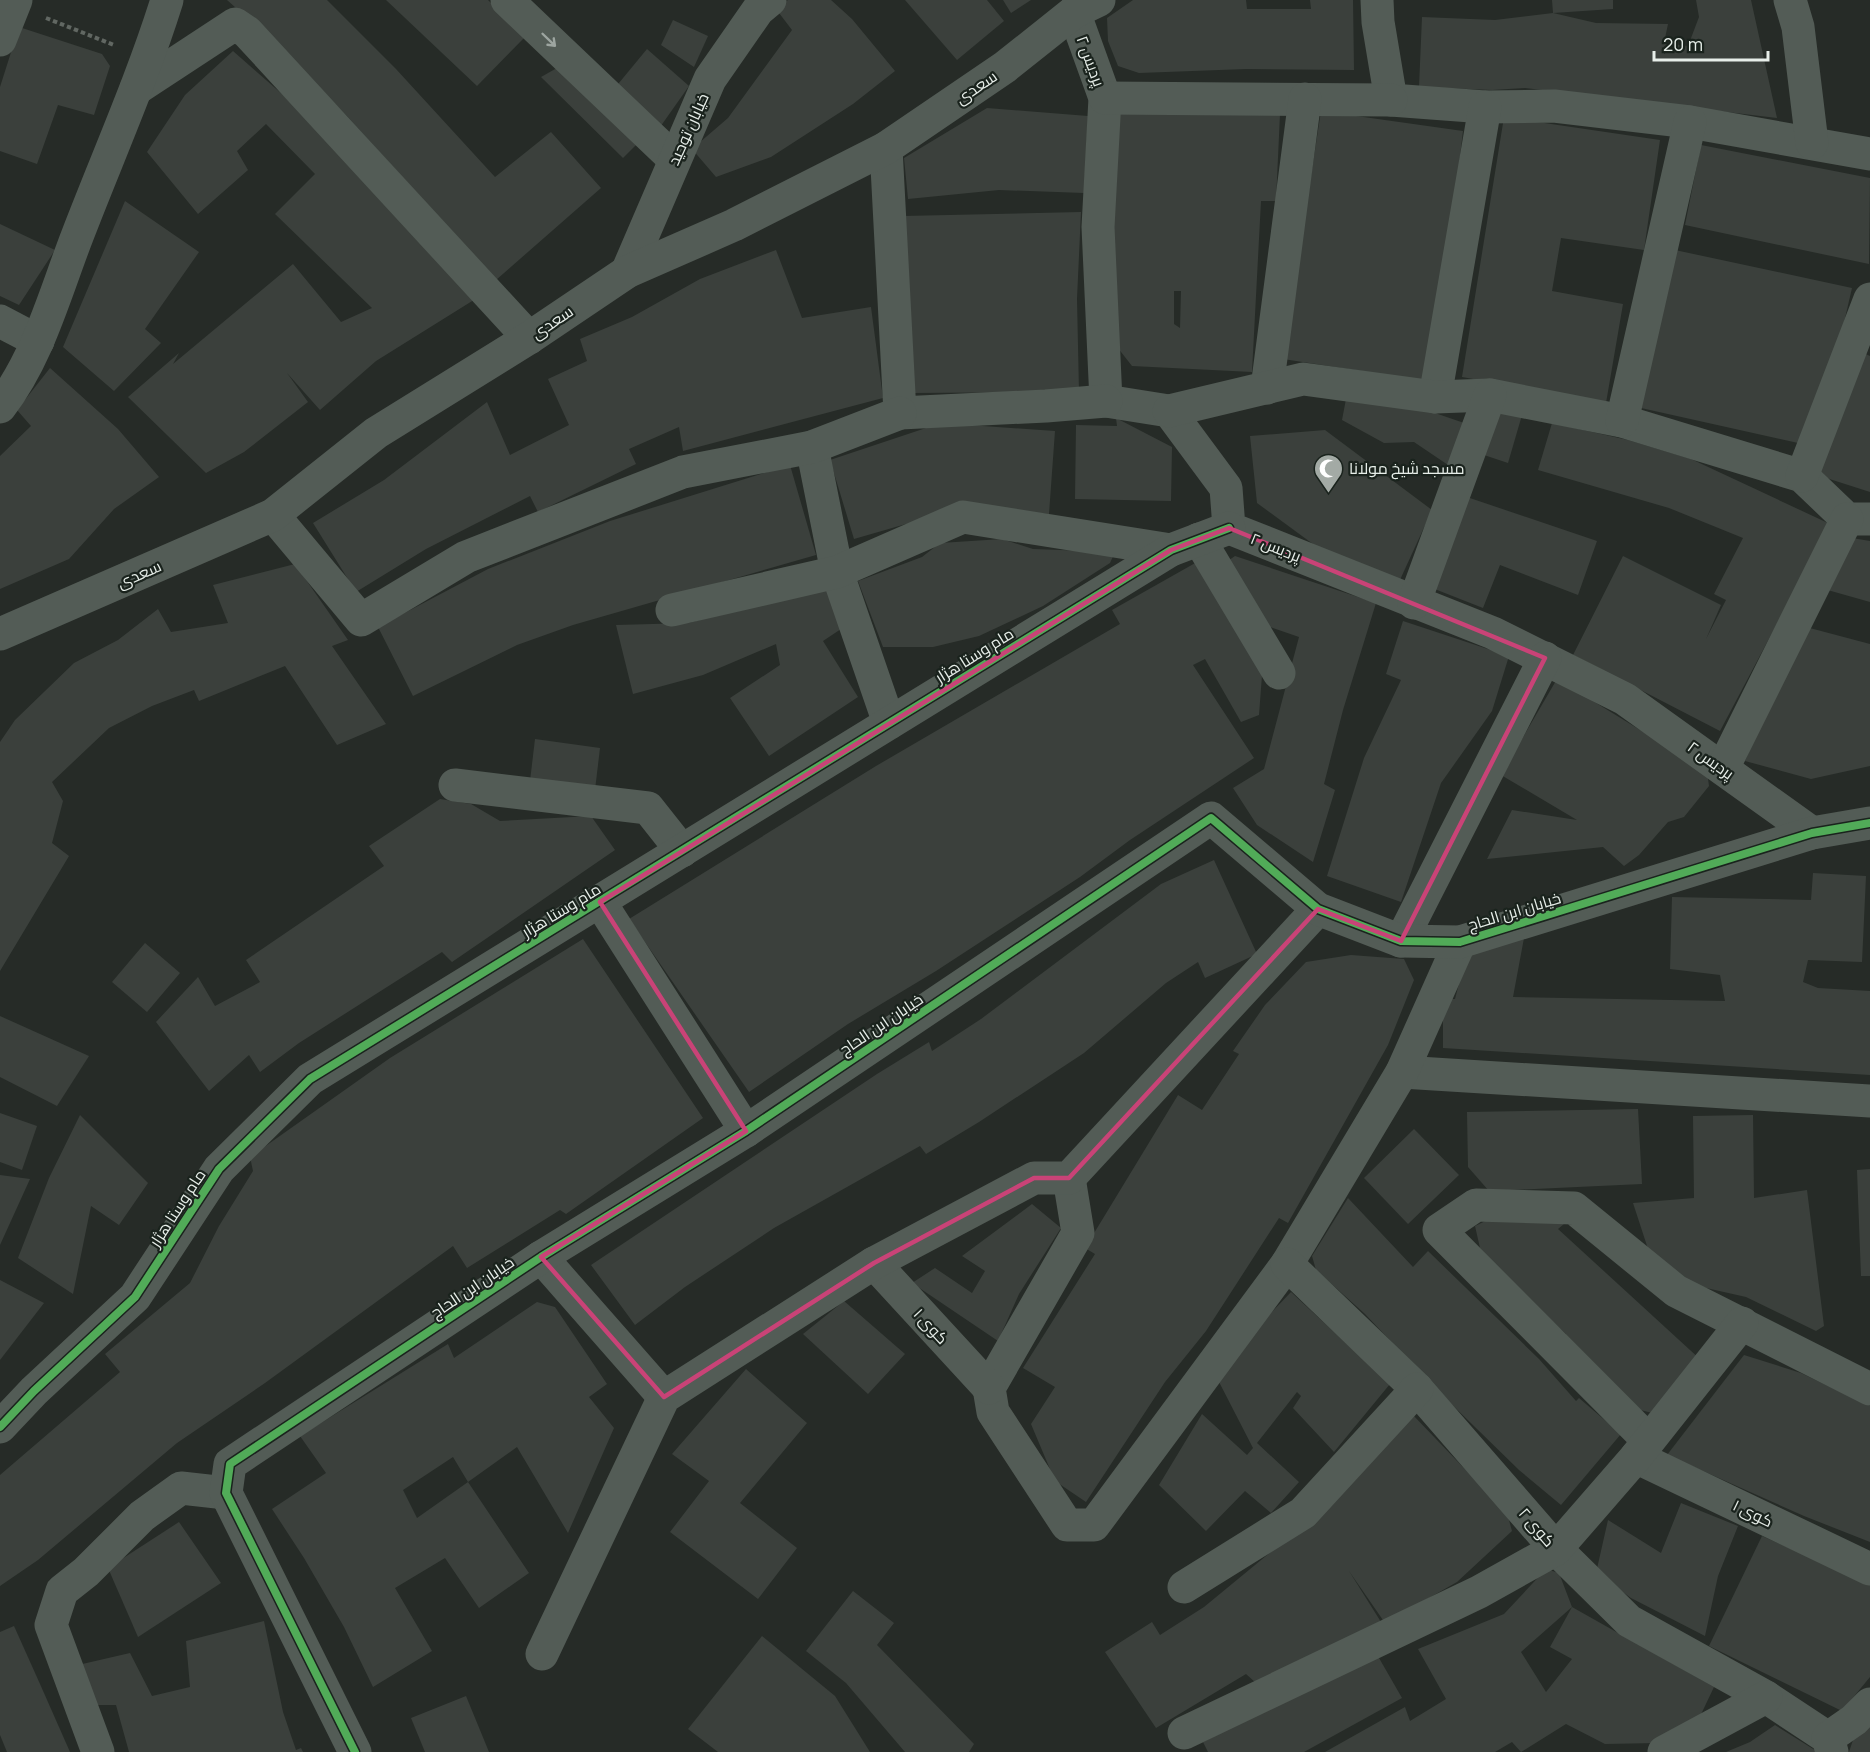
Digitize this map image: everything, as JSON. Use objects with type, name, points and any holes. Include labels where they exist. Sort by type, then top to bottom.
[{"type":"street","points":[[0,407],[11,392],[38,341],[148,59],[167,0]]},
{"type":"street","points":[[507,0],[674,159]]},
{"type":"street","name":"خیابان توحید","points":[[627,272],[710,79],[758,10],[770,0]]},
{"type":"street","points":[[1377,0],[1378,22],[1391,100]]},
{"type":"street","points":[[1790,0],[1798,27],[1812,143]]},
{"type":"street","points":[[0,40],[15,3]]},
{"type":"street","name":"پردیس ۲","points":[[1086,6],[1105,98],[1098,226],[1106,401]]},
{"type":"street","name":"سعدی","points":[[0,634],[273,515],[376,433],[529,338],[627,272],[734,225],[886,148],[1005,67],[1086,6]]},
{"type":"street","points":[[136,89],[235,24],[247,32],[529,338]]},
{"type":"street","points":[[1105,98],[1391,100],[1485,106],[1554,106],[1690,122],[1870,154]]},
{"type":"street","points":[[1267,388],[1305,99]]},
{"type":"street","points":[[1435,397],[1485,106]]},
{"type":"street","points":[[1622,421],[1690,122]]},
{"type":"street","points":[[886,148],[900,413]]},
{"type":"street","points":[[1802,476],[1870,299]]},
{"type":"street","points":[[0,321],[38,341]]},
{"type":"street","points":[[273,515],[361,620],[466,557],[683,472],[812,447],[900,413],[1106,401],[1169,411],[1304,379],[1435,397],[1490,395],[1622,421],[1802,476],[1859,519],[1723,768]]},
{"type":"street","points":[[1414,603],[1490,395]]},
{"type":"street","name":"پردیس ۲","points":[[1169,411],[1226,488],[1229,528],[1493,633],[1625,699],[1812,833]]},
{"type":"street","points":[[812,447],[837,572],[889,723]]},
{"type":"street","points":[[672,610],[837,572],[963,517],[1185,545],[1279,673]]},
{"type":"street","name":"مام وستا هژار","points":[[0,1427],[34,1391],[135,1297],[219,1169],[310,1079],[889,723],[1185,545],[1229,528]]},
{"type":"street","points":[[1401,941],[1545,658]]},
{"type":"street","points":[[455,785],[648,808],[682,851]]},
{"type":"street","name":"خیابان ابن الحاج","points":[[225,1493],[231,1464],[541,1257],[746,1131],[1211,818],[1318,909],[1401,941],[1460,942],[1812,833],[1870,823]]},
{"type":"street","points":[[600,902],[746,1131]]},
{"type":"street","points":[[542,1654],[664,1397],[874,1263],[1034,1178],[1069,1178],[1318,909]]},
{"type":"street","points":[[1069,1178],[1078,1233],[989,1388],[993,1412],[1067,1525],[1094,1526],[1287,1264],[1402,1072],[1460,942]]},
{"type":"street","points":[[1402,1072],[1870,1101]]},
{"type":"street","name":"کوی ۱","points":[[1742,1323],[1676,1291],[1574,1208],[1476,1205],[1439,1230],[1642,1448],[1870,1569]]},
{"type":"street","points":[[541,1257],[664,1397]]},
{"type":"street","name":"کوی ۱","points":[[874,1263],[989,1388]]},
{"type":"street","name":"کوی ۲","points":[[1287,1264],[1416,1389],[1556,1549],[1629,1621],[1766,1697],[1830,1745]]},
{"type":"street","points":[[1184,1733],[1479,1592],[1556,1549],[1642,1448],[1742,1323],[1870,1389]]},
{"type":"street","points":[[1184,1587],[1303,1513],[1416,1389]]},
{"type":"street","points":[[98,1752],[51,1624],[62,1591],[86,1572],[142,1516],[181,1488],[225,1493],[355,1752]]},
{"type":"street","points":[[1664,1752],[1766,1697]]},
{"type":"street","points":[[1830,1745],[1870,1704]]},
{"type":"path","points":[[15,3],[148,59]]},
{"type":"highlighted area","points":[[1229,528],[1545,658],[1401,941],[1318,909],[1069,1178],[1034,1178],[874,1263],[664,1397],[541,1257],[746,1131],[600,902],[1171,550]]},
{"type":"building","points":[[227,0],[327,0],[396,69],[495,177],[551,132],[601,188],[496,280],[346,115],[282,49]]},
{"type":"building","points":[[386,0],[488,0],[525,37],[477,86]]},
{"type":"building","points":[[788,0],[831,0],[852,19],[895,71],[853,104],[771,157],[716,177],[692,149],[728,118],[792,30],[776,9]]},
{"type":"building","points":[[905,0],[987,0],[1004,21],[957,60]]},
{"type":"building","points":[[1003,0],[1031,0],[1011,13]]},
{"type":"building","points":[[1133,0],[1246,0],[1247,9],[1311,9],[1310,0],[1353,0],[1354,70],[1246,69],[1139,73],[1118,66],[1108,41],[1107,18]]},
{"type":"building","points":[[1552,0],[1613,0],[1613,9],[1553,13]]},
{"type":"building","points":[[1696,0],[1751,0],[1777,118],[1525,88],[1492,90],[1419,87],[1422,17],[1495,20],[1553,13],[1596,23],[1668,24],[1664,43],[1688,46],[1699,17]]},
{"type":"building","points":[[673,20],[708,36],[694,67],[661,45]]},
{"type":"building","points":[[19,27],[102,54],[110,66],[94,115],[58,105],[37,164],[0,151],[0,87]]},
{"type":"building","points":[[647,49],[689,86],[658,130],[614,89]]},
{"type":"building","points":[[233,51],[290,101],[477,298],[376,361],[320,410],[287,373],[308,402],[244,452],[206,473],[128,397],[179,353],[173,364],[293,264],[341,322],[372,308],[275,214],[315,174],[266,124],[237,151],[248,170],[198,214],[147,152],[185,95]]},
{"type":"building","points":[[564,64],[640,141],[623,158],[541,77]]},
{"type":"building","points":[[987,108],[1088,116],[1084,193],[999,190],[908,199],[904,158]]},
{"type":"building","points":[[1114,110],[1280,114],[1276,201],[1261,201],[1252,372],[1132,366],[1114,343]],"holes":[[[1174,291],[1181,291],[1180,328],[1174,324]]]},
{"type":"building","points":[[1321,111],[1463,131],[1451,233],[1427,381],[1283,359]]},
{"type":"building","points":[[1504,117],[1660,140],[1644,250],[1561,238],[1552,291],[1623,304],[1606,403],[1462,377]]},
{"type":"building","points":[[1701,145],[1870,178],[1869,264],[1685,225]]},
{"type":"building","points":[[125,201],[199,252],[145,329],[161,343],[114,391],[63,347]]},
{"type":"building","points":[[1081,212],[1077,299],[1079,392],[911,393],[903,216]]},
{"type":"building","points":[[0,224],[55,250],[19,305],[0,296]]},
{"type":"building","points":[[776,250],[802,318],[871,307],[883,398],[683,451],[679,427],[629,449],[636,464],[538,512],[530,496],[426,549],[356,592],[313,523],[384,480],[487,402],[510,455],[569,425],[548,379],[587,361],[580,339],[632,317],[700,279]]},
{"type":"building","points":[[1675,250],[1852,288],[1836,357],[1798,443],[1641,408]]},
{"type":"building","points":[[1861,352],[1870,356],[1870,492],[1817,475]]},
{"type":"building","points":[[50,368],[118,429],[159,477],[114,509],[69,559],[0,589],[0,456],[31,426],[17,410]]},
{"type":"building","points":[[1346,399],[1435,413],[1467,424],[1451,467],[1414,442],[1384,443],[1342,420]]},
{"type":"building","points":[[1495,407],[1522,415],[1508,463],[1481,454]]},
{"type":"building","points":[[1116,418],[1172,447],[1171,501],[1075,499],[1076,425],[1117,426]]},
{"type":"building","points":[[941,423],[1055,431],[1049,514],[995,510],[906,524],[854,539],[830,460]]},
{"type":"building","points":[[1552,423],[1628,440],[1691,459],[1830,524],[1720,731],[1573,655],[1623,556],[1721,605],[1706,639],[1726,600],[1714,594],[1743,538],[1669,508],[1538,470]]},
{"type":"building","points":[[1325,430],[1432,510],[1399,582],[1332,558],[1257,503],[1250,436]]},
{"type":"building","points":[[790,465],[816,555],[573,625],[517,645],[413,696],[378,627],[488,569],[610,521]]},
{"type":"building","points":[[1461,495],[1597,541],[1578,595],[1500,565],[1483,608],[1427,586]]},
{"type":"building","points":[[1846,537],[1870,541],[1870,602],[1824,589]]},
{"type":"building","points":[[1002,539],[1033,549],[1115,552],[1110,563],[1043,606],[979,636],[933,647],[883,647],[858,581],[922,557],[940,543]]},
{"type":"building","points":[[1235,556],[1376,603],[1343,710],[1324,784],[1335,790],[1313,862],[1257,825],[1233,788],[1264,769],[1299,637],[1267,626],[1222,565]]},
{"type":"building","points":[[1197,562],[1263,662],[1259,715],[1241,722],[1205,659],[1193,665],[1254,758],[1130,840],[1080,877],[936,971],[848,1024],[749,1092],[629,919],[876,766],[1120,624],[1112,610]]},
{"type":"building","points":[[295,564],[348,640],[332,646],[386,724],[337,745],[285,666],[199,701],[194,690],[152,706],[109,728],[52,782],[63,801],[52,843],[69,856],[0,971],[0,742],[15,720],[74,663],[118,640],[158,609],[171,632],[228,623],[213,585]]},
{"type":"building","points":[[825,585],[847,625],[823,641],[858,697],[769,756],[730,698],[780,665],[776,644],[703,675],[633,694],[616,625],[689,623]]},
{"type":"building","points":[[1403,621],[1509,656],[1492,711],[1441,783],[1401,902],[1327,876],[1364,758],[1401,680],[1386,674]]},
{"type":"building","points":[[1806,627],[1870,644],[1870,766],[1811,779],[1745,761],[1784,667]]},
{"type":"building","points":[[1557,679],[1707,771],[1709,786],[1684,817],[1668,822],[1639,855],[1624,866],[1603,847],[1487,859],[1512,810],[1577,820],[1501,775]]},
{"type":"building","points":[[535,739],[600,748],[595,790],[530,781]]},
{"type":"building","points":[[440,799],[471,804],[500,821],[591,816],[615,850],[452,962],[442,952],[299,1043],[260,1072],[249,1055],[209,1091],[156,1022],[198,977],[215,1006],[260,982],[246,960],[384,866],[369,846]]},
{"type":"building","points":[[1214,860],[1257,954],[1205,978],[1198,962],[1166,983],[1084,1053],[979,1122],[926,1154],[920,1146],[774,1228],[685,1287],[635,1325],[591,1265],[877,1074],[929,1042],[932,1051],[981,1019],[1161,884]]},
{"type":"building","points":[[1813,873],[1866,876],[1862,962],[1808,960],[1803,982],[1818,988],[1870,991],[1870,1075],[1443,1048],[1443,999],[1455,999],[1468,949],[1524,938],[1513,997],[1725,1001],[1720,975],[1670,969],[1672,897],[1811,900]]},
{"type":"building","points":[[583,939],[703,1118],[566,1214],[560,1210],[467,1268],[453,1246],[265,1383],[177,1443],[38,1560],[0,1586],[0,1475],[120,1372],[105,1354],[190,1283],[219,1226],[253,1171],[250,1157],[390,1058]]},
{"type":"building","points":[[145,943],[180,973],[147,1012],[112,982]]},
{"type":"building","points":[[1351,955],[1404,959],[1414,980],[1388,1045],[1288,1223],[1279,1218],[1206,1331],[1165,1382],[1086,1502],[1055,1481],[1031,1424],[1055,1387],[1023,1368],[1095,1254],[1085,1248],[1178,1095],[1202,1110],[1239,1054],[1233,1051],[1265,1005],[1306,962]]},
{"type":"building","points":[[0,1016],[89,1056],[57,1106],[0,1077]]},
{"type":"building","points":[[1638,1109],[1642,1184],[1489,1191],[1468,1167],[1467,1112]]},
{"type":"building","points":[[0,1113],[37,1126],[22,1170],[0,1162]]},
{"type":"building","points":[[80,1115],[148,1183],[119,1225],[91,1206],[73,1294],[18,1258],[49,1178]]},
{"type":"building","points":[[1753,1115],[1754,1198],[1807,1190],[1824,1326],[1816,1331],[1746,1297],[1684,1283],[1649,1252],[1633,1203],[1694,1198],[1693,1116]]},
{"type":"building","points":[[1414,1129],[1459,1175],[1408,1224],[1364,1178]]},
{"type":"building","points":[[1870,1169],[1870,1276],[1861,1276],[1857,1170]]},
{"type":"building","points":[[0,1175],[30,1179],[0,1245]]},
{"type":"building","points":[[1348,1198],[1413,1267],[1428,1251],[1539,1359],[1576,1401],[1579,1398],[1621,1434],[1561,1505],[1519,1470],[1435,1388],[1365,1314],[1316,1270],[1312,1256]]},
{"type":"building","points":[[1032,1204],[1061,1228],[1019,1294],[998,1341],[912,1283],[935,1268],[972,1293],[985,1271],[962,1256]]},
{"type":"building","points":[[1498,1215],[1564,1224],[1558,1229],[1702,1361],[1652,1413],[1637,1409],[1563,1339],[1566,1334],[1509,1281],[1480,1248],[1475,1226]]},
{"type":"building","points":[[0,1280],[44,1303],[0,1360]]},
{"type":"building","points":[[1291,1292],[1390,1384],[1334,1452],[1293,1408],[1301,1396],[1297,1392],[1257,1443],[1299,1482],[1271,1513],[1245,1491],[1206,1531],[1159,1485],[1202,1414],[1247,1455],[1253,1448],[1218,1380],[1243,1342]]},
{"type":"building","points":[[844,1301],[905,1354],[868,1394],[803,1334]]},
{"type":"building","points":[[537,1302],[555,1307],[607,1384],[589,1397],[614,1428],[568,1533],[517,1447],[468,1482],[529,1573],[479,1608],[445,1558],[395,1588],[432,1651],[373,1687],[344,1627],[272,1509],[326,1473],[300,1436],[448,1344],[454,1358]],"holes":[[[453,1457],[468,1482],[417,1518],[403,1490]]]},
{"type":"building","points":[[1744,1355],[1801,1373],[1870,1406],[1870,1542],[1804,1516],[1667,1455]]},
{"type":"building","points":[[746,1369],[807,1423],[740,1503],[797,1548],[758,1599],[670,1532],[709,1481],[672,1454]]},
{"type":"building","points":[[1412,1414],[1507,1513],[1512,1531],[1457,1582],[1385,1623],[1349,1571],[1381,1622],[1256,1683],[1246,1674],[1156,1728],[1105,1652],[1152,1622],[1160,1635],[1204,1607],[1311,1519]]},
{"type":"building","points":[[1681,1503],[1738,1526],[1718,1576],[1705,1636],[1631,1598],[1596,1573],[1608,1520],[1661,1553]]},
{"type":"building","points":[[179,1522],[221,1583],[138,1637],[108,1568]]},
{"type":"building","points":[[1762,1536],[1870,1584],[1870,1677],[1842,1711],[1709,1646]]},
{"type":"building","points":[[1546,1569],[1559,1573],[1572,1607],[1714,1687],[1695,1727],[1657,1743],[1605,1744],[1566,1724],[1521,1752],[1512,1742],[1495,1752],[1325,1752],[1405,1707],[1410,1721],[1446,1699],[1418,1649],[1504,1614]],"holes":[[[1572,1607],[1550,1647],[1572,1659],[1546,1692],[1521,1652]]]},
{"type":"building","points":[[853,1591],[894,1623],[877,1645],[974,1744],[969,1752],[905,1752],[846,1683],[806,1651]]},
{"type":"building","points":[[264,1621],[283,1712],[296,1750],[301,1748],[303,1752],[129,1752],[116,1705],[95,1705],[78,1665],[130,1653],[152,1696],[190,1687],[186,1641]]},
{"type":"building","points":[[14,1626],[70,1752],[7,1752],[0,1735],[0,1632]]},
{"type":"building","points":[[762,1636],[835,1696],[870,1752],[718,1752],[688,1729]]},
{"type":"building","points":[[1375,1651],[1402,1698],[1304,1752],[1208,1752],[1203,1742]]},
{"type":"building","points":[[466,1696],[489,1752],[425,1752],[411,1718]]},
{"type":"building","points":[[1870,1724],[1870,1752],[1849,1752],[1853,1740]]},
{"type":"building","points":[[1775,1725],[1818,1752],[1726,1752],[1750,1742]]},
{"type":"cycle path","points":[[0,1427],[34,1391],[135,1297],[219,1169],[310,1079],[1171,550],[1229,528]]},
{"type":"cycle path","points":[[355,1752],[226,1493],[230,1464],[541,1257],[746,1131],[1211,818],[1318,909],[1401,941],[1460,942],[1812,833],[1870,823]]},
{"type":"place","name":"مسجد شیخ مولانا","points":[[1328,494]]}]
